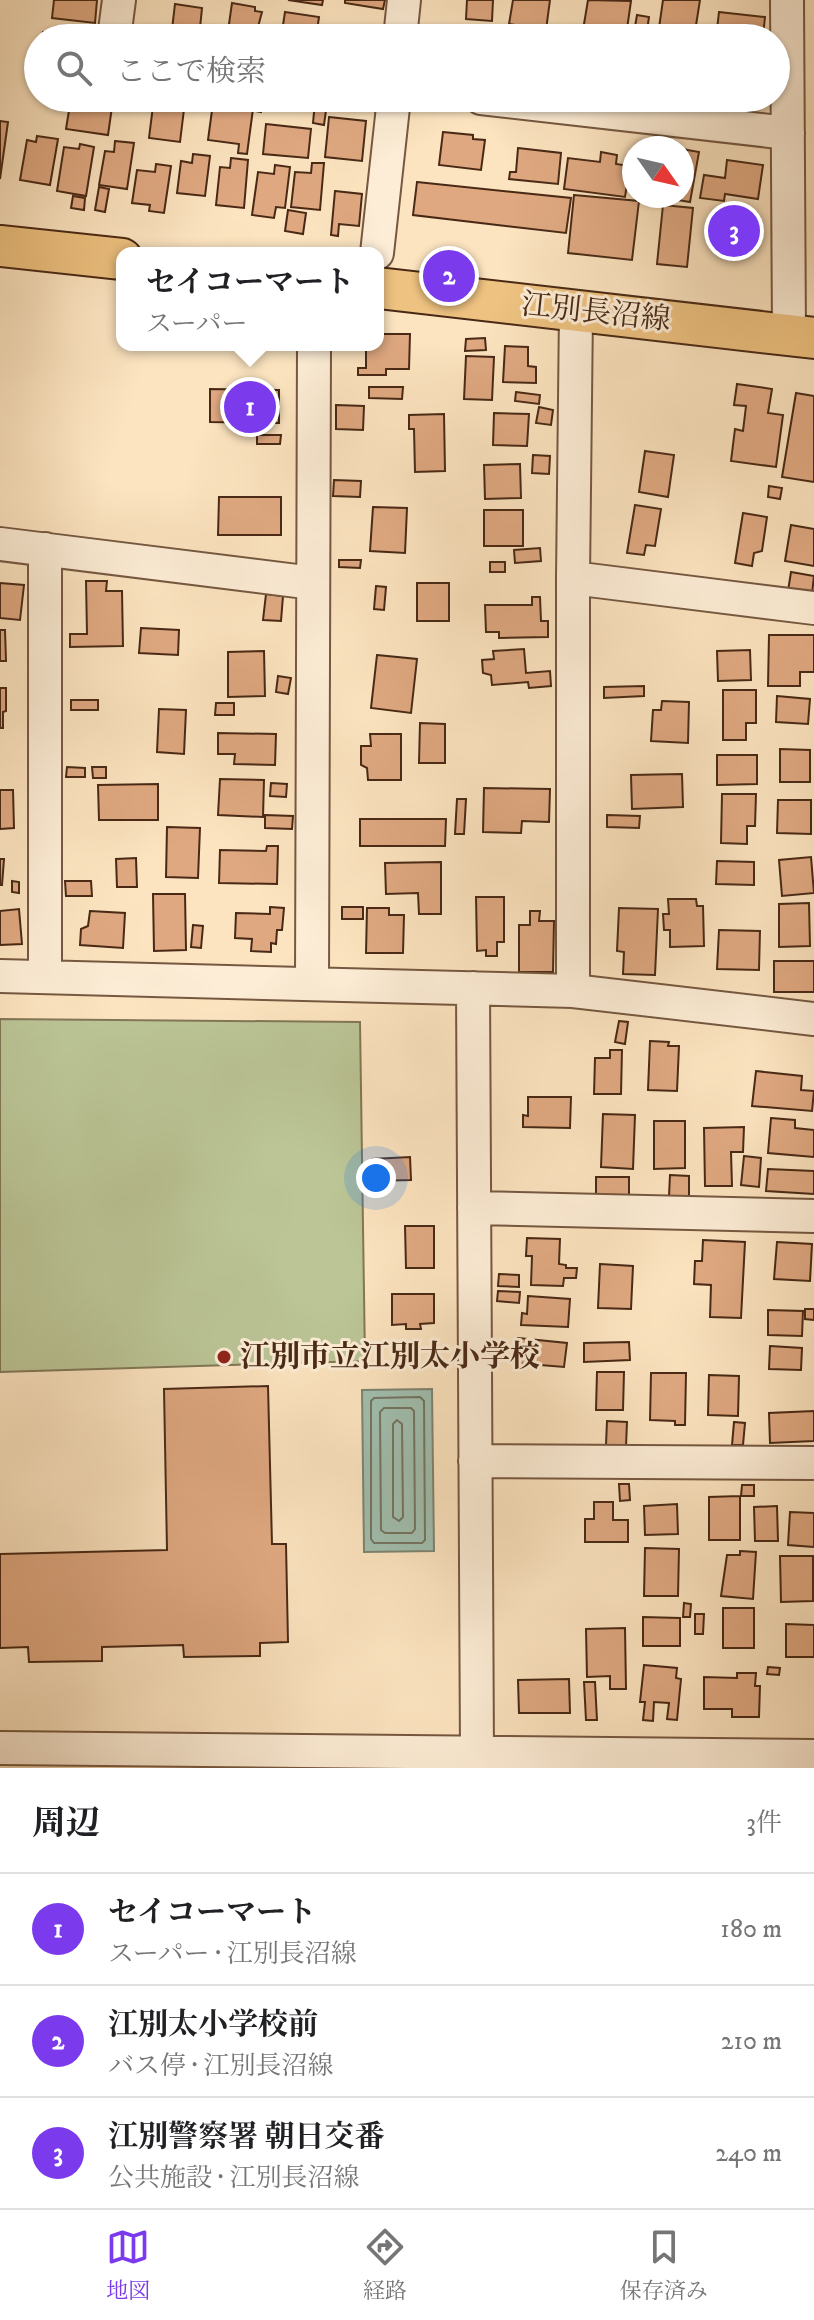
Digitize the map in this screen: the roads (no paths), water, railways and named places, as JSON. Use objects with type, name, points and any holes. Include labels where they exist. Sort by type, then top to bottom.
[{"type":"main road","points":[[0,246],[116,258]]},
{"type":"main road","name":"江別長沼線","points":[[384,289],[801,336]]},
{"type":"street","points":[[116,24],[119,0]]},
{"type":"street","points":[[401,24],[404,0]]},
{"type":"street","points":[[787,0],[801,62],[788,133],[801,336]]},
{"type":"street","points":[[378,247],[392,112]]},
{"type":"street","points":[[604,112],[788,133]]},
{"type":"street","points":[[573,991],[576,311]]},
{"type":"street","points":[[312,984],[314,351]]},
{"type":"street","points":[[0,544],[313,583]]},
{"type":"street","points":[[45,549],[45,977]]},
{"type":"street","points":[[573,578],[814,608]]},
{"type":"street","points":[[0,976],[573,991],[814,1019]]},
{"type":"street","points":[[473,988],[477,1753]]},
{"type":"street","points":[[474,1208],[814,1216]]},
{"type":"street","points":[[475,1461],[814,1463]]},
{"type":"street","points":[[0,1748],[814,1756]]},
{"type":"water","points":[[432,1389],[434,1551],[364,1552],[362,1390]]},
{"type":"place","name":"江別警察署 朝日交番","points":[[734,231]]},
{"type":"place","name":"江別太小学校前","points":[[449,276]]},
{"type":"place","name":"セイコーマート","points":[[250,407]]},
{"type":"place","name":"江別市立江別太小学校","points":[[224,1357]]}]
